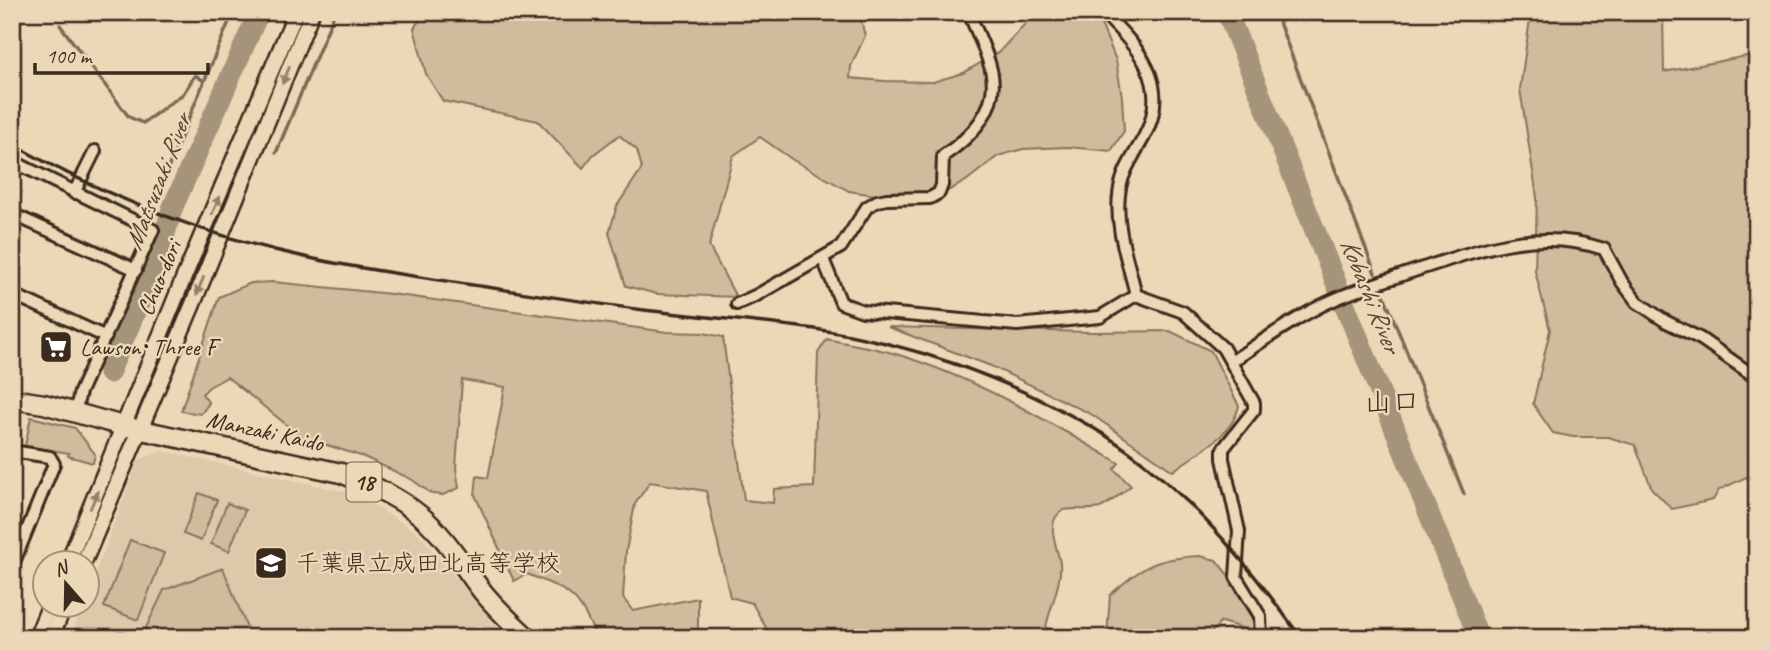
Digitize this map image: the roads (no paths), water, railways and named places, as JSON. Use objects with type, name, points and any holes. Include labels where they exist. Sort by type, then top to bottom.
[{"type":"main road","name":"Manzaki Kaido","points":[[12,399],[44,404],[123,426],[341,472],[387,493],[430,525],[456,554],[481,589],[528,638]]},
{"type":"street","name":"Chuo-dori","points":[[74,548],[296,12]]},
{"type":"street","name":"Chuo-dori","points":[[89,548],[141,429],[312,12]]},
{"type":"street","points":[[1102,12],[1126,35],[1143,57],[1154,87],[1155,104],[1150,126],[1122,177],[1119,197],[1118,215],[1136,295]]},
{"type":"street","points":[[737,304],[841,247],[867,207],[877,201],[930,198],[939,193],[942,186],[943,156],[976,128],[985,115],[992,95],[992,76],[969,13]]},
{"type":"street","points":[[74,193],[95,151]]},
{"type":"street","points":[[12,161],[153,230],[80,392],[75,412]]},
{"type":"street","points":[[12,214],[136,270]]},
{"type":"street","points":[[1231,362],[1330,301],[1368,286],[1496,245],[1546,239],[1604,249],[1622,282],[1637,302],[1665,321],[1701,339],[1757,378]]},
{"type":"street","points":[[822,258],[841,303],[863,311],[1017,325],[1100,317],[1136,295]]},
{"type":"street","points":[[12,294],[106,337]]},
{"type":"street","points":[[1136,295],[1183,312],[1223,348],[1254,403],[1254,410],[1223,449],[1223,459],[1239,531],[1236,577],[1260,616],[1261,638]]},
{"type":"street","points":[[12,451],[50,457],[54,464],[12,567]]},
{"type":"street","points":[[36,638],[44,618]]},
{"type":"street","points":[[51,638],[59,618]]},
{"type":"waterway","points":[[154,202],[233,12]]},
{"type":"waterway","name":"Matsuzaki River","points":[[109,373],[157,261],[172,209],[259,12]]},
{"type":"waterway","points":[[276,153],[335,12]]},
{"type":"waterway","name":"Kobashi River","points":[[1227,12],[1479,638]]},
{"type":"waterway","points":[[1275,12],[1375,273]]},
{"type":"waterway","points":[[60,25],[129,117],[143,123],[183,94],[195,75],[204,81]]},
{"type":"waterway","points":[[12,207],[131,260]]},
{"type":"waterway","points":[[1383,293],[1464,494]]},
{"type":"railway","points":[[12,144],[82,180],[154,211],[267,248],[355,267],[542,295],[851,335],[922,353],[991,378],[1090,426],[1150,468],[1232,549],[1301,638]]},
{"type":"place","name":"Lawson･Three F","points":[[56,347]]},
{"type":"place","name":"千葉県立成田北高等学校","points":[[271,563]]},
{"type":"district","name":"山口","points":[[1392,401]]}]
